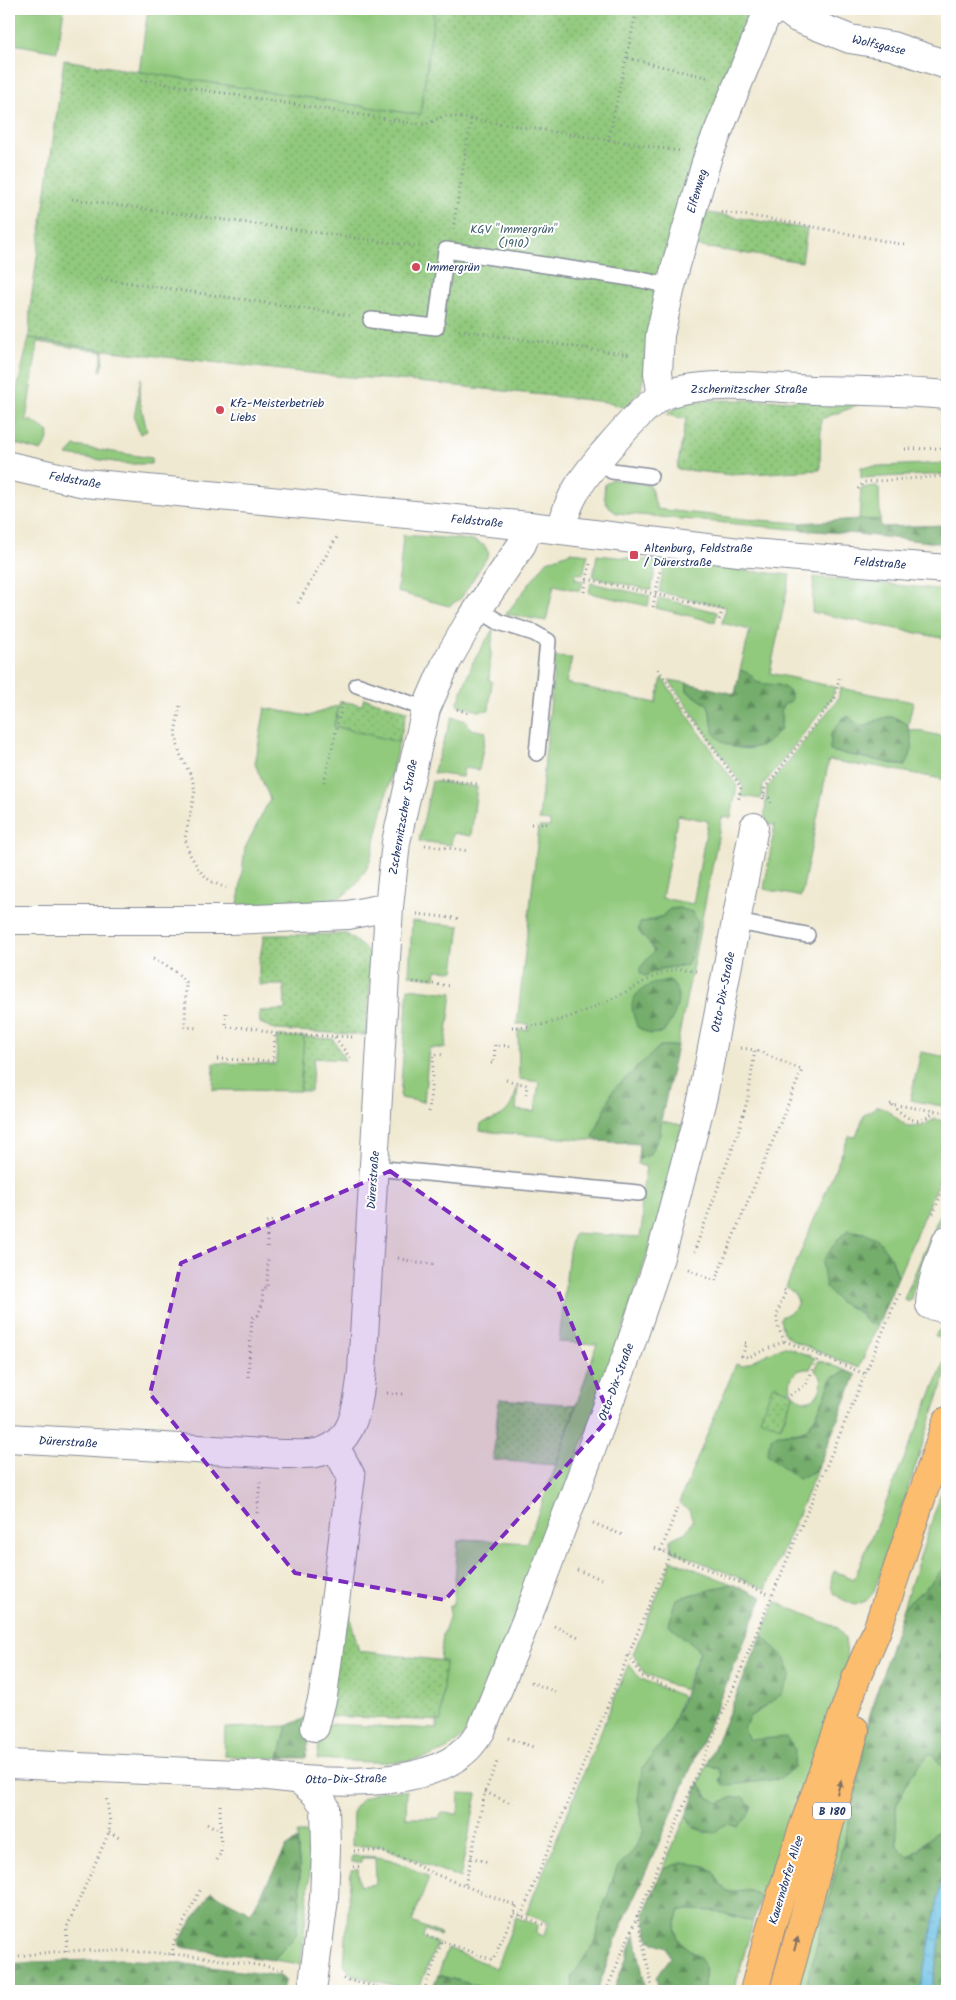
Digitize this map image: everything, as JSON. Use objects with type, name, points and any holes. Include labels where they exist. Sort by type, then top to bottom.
[{"type":"main road","name":"Kauerndorfer Allee","points":[[754,1991],[771,1927],[802,1831],[857,1676],[877,1630],[947,1421]]},
{"type":"main road","name":"Kauerndorfer Allee","points":[[784,1991],[870,1680],[877,1630]]},
{"type":"street","name":"Wolfsgasse","points":[[786,9],[797,18],[850,39],[892,46],[947,65]]},
{"type":"street","name":"Elfenweg","points":[[662,396],[658,373],[660,335],[670,286],[708,156],[764,18],[775,10],[786,9]]},
{"type":"street","name":"Zschernitzscher Straße","points":[[562,530],[564,514],[569,501],[597,461],[635,418],[662,396],[684,389],[742,387],[911,392],[947,395]]},
{"type":"street","name":"Feldstraße","points":[[9,466],[85,483],[529,526],[666,544],[802,558],[947,569]]},
{"type":"street","name":"Zschernitzscher Straße","points":[[389,909],[396,842],[426,709],[446,663],[478,609],[522,544],[529,526]]},
{"type":"street","name":"Otto-Dix-Straße","points":[[9,1764],[259,1775],[299,1780],[362,1782],[414,1776],[453,1759],[467,1749],[481,1731],[545,1573],[628,1352],[660,1257],[703,1096],[754,827]]},
{"type":"street","points":[[9,920],[229,920],[348,915],[389,909]]},
{"type":"street","name":"Dürerstraße","points":[[9,1438],[280,1454],[314,1454],[335,1446],[346,1436],[352,1424],[359,1391],[389,909]]},
{"type":"street","points":[[939,1307],[931,1288],[936,1268],[947,1240]]},
{"type":"street","points":[[315,1727],[322,1696],[352,1476],[335,1446]]},
{"type":"street","name":"Otto-Dix-Straße","points":[[299,1780],[314,1792],[325,1806],[324,1899],[314,1983]]},
{"type":"lane","points":[[371,320],[436,327],[448,250],[637,279],[670,286]]},
{"type":"lane","points":[[597,461],[612,471],[650,476]]},
{"type":"lane","points":[[478,609],[499,622],[534,633],[548,640],[538,753]]},
{"type":"lane","points":[[358,685],[426,709]]},
{"type":"lane","points":[[737,922],[807,935]]},
{"type":"lane","points":[[374,1168],[638,1193]]},
{"type":"path","points":[[608,140],[628,58],[637,9]]},
{"type":"path","points":[[628,58],[736,85]]},
{"type":"path","points":[[140,80],[424,125],[444,116],[452,116],[708,156]]},
{"type":"path","points":[[72,199],[448,250],[471,119]]},
{"type":"path","points":[[693,208],[784,221],[905,245]]},
{"type":"path","points":[[96,278],[362,316],[371,320]]},
{"type":"path","points":[[436,327],[638,356]]},
{"type":"path","points":[[905,449],[947,448]]},
{"type":"path","points":[[858,489],[864,482],[947,476]]},
{"type":"path","points":[[298,603],[342,530],[344,508]]},
{"type":"path","points":[[584,592],[598,535]]},
{"type":"path","points":[[653,608],[666,544]]},
{"type":"path","points":[[587,579],[723,609],[718,622]]},
{"type":"path","points":[[658,669],[740,787],[739,792]]},
{"type":"path","points":[[764,794],[765,788],[835,698],[839,678]]},
{"type":"path","points":[[324,782],[343,700]]},
{"type":"path","points":[[180,706],[175,733],[180,754],[192,778],[195,792],[185,838],[189,852],[200,872],[210,881],[226,888]]},
{"type":"path","points":[[410,774],[477,784]]},
{"type":"path","points":[[531,824],[549,824]]},
{"type":"path","points":[[396,842],[469,851]]},
{"type":"path","points":[[389,909],[461,919]]},
{"type":"path","points":[[153,959],[180,974],[186,982],[185,1027],[198,1028]]},
{"type":"path","points":[[512,1026],[531,1027],[556,1021],[599,1004],[678,968],[726,976]]},
{"type":"path","points":[[385,980],[452,986]]},
{"type":"path","points":[[226,1014],[226,1027],[255,1028],[275,1034],[382,1038]]},
{"type":"path","points":[[217,1059],[274,1061],[275,1034]]},
{"type":"path","points":[[335,1036],[350,1059]]},
{"type":"path","points":[[491,1063],[494,1063],[495,1045],[510,1046]]},
{"type":"path","points":[[684,1278],[737,1136],[748,1098],[755,1050],[802,1070],[715,1281],[688,1269]]},
{"type":"path","points":[[429,1112],[434,1054],[444,1055]]},
{"type":"path","points":[[506,1080],[527,1085],[526,1094]]},
{"type":"path","points":[[935,1110],[927,1119],[919,1121],[902,1115],[890,1104],[935,1110],[947,1113]]},
{"type":"path","points":[[932,1215],[947,1180]]},
{"type":"path","points":[[267,1247],[267,1222],[273,1221]]},
{"type":"path","points":[[368,1250],[418,1263],[434,1264]]},
{"type":"path","points":[[248,1377],[252,1318],[258,1316],[262,1304],[263,1288],[267,1288],[268,1259]]},
{"type":"path","points":[[606,1991],[902,1286]]},
{"type":"path","points":[[784,1290],[786,1291],[776,1315],[784,1341],[865,1374]]},
{"type":"path","points":[[745,1343],[747,1343],[742,1356],[749,1357],[784,1341]]},
{"type":"path","points":[[786,1398],[806,1385],[819,1356]]},
{"type":"path","points":[[661,1550],[677,1508]]},
{"type":"path","points":[[592,1523],[625,1536]]},
{"type":"path","points":[[655,1548],[771,1595]]},
{"type":"path","points":[[520,1916],[670,1554]]},
{"type":"path","points":[[574,1569],[604,1580]]},
{"type":"path","points":[[551,1625],[581,1638]]},
{"type":"path","points":[[628,1655],[642,1676],[678,1691]]},
{"type":"path","points":[[529,1681],[558,1693]]},
{"type":"path","points":[[507,1737],[536,1748]]},
{"type":"path","points":[[66,1951],[67,1927],[109,1832],[110,1822],[105,1786]]},
{"type":"path","points":[[9,1849],[11,1830],[10,1791]]},
{"type":"path","points":[[465,1886],[485,1792],[513,1804]]},
{"type":"path","points":[[217,1860],[221,1852],[220,1801]]},
{"type":"path","points":[[207,1824],[221,1830]]},
{"type":"path","points":[[109,1832],[119,1838]]},
{"type":"path","points":[[326,1850],[393,1854],[432,1873],[517,1906],[493,1960],[427,1936]]},
{"type":"path","points":[[471,1857],[488,1863]]},
{"type":"path","points":[[172,1955],[174,1941],[202,1887]]},
{"type":"path","points":[[514,1913],[547,1926]]},
{"type":"path","points":[[637,1914],[653,1991]]},
{"type":"path","points":[[424,1991],[445,1941]]},
{"type":"path","points":[[9,1957],[66,1951],[172,1955],[314,1983],[394,1991]]},
{"type":"highlighted area","points":[[390,1171],[557,1288],[610,1417],[445,1600],[295,1573],[150,1394],[181,1263]]},
{"type":"green space","points":[[9,9],[64,9],[57,52],[9,43]]},
{"type":"green space","points":[[148,9],[435,9],[420,115],[139,72]]},
{"type":"green space","name":"KGV \"Immergrün\" (1910)","points":[[435,9],[755,9],[727,84],[664,271],[641,390],[625,408],[605,402],[571,398],[399,380],[335,376],[104,350],[29,338],[30,308],[64,60],[420,115]]},
{"type":"green space","points":[[697,211],[807,229],[802,262],[688,245]]},
{"type":"green space","points":[[29,338],[104,350],[102,370],[100,371],[103,352],[38,342],[26,420],[32,421],[49,432],[47,442],[41,451],[13,443],[17,419],[12,417],[13,406]]},
{"type":"green space","points":[[141,378],[139,397],[147,431],[140,434],[134,418]]},
{"type":"green space","points":[[697,401],[863,401],[851,408],[821,419],[820,470],[731,475],[677,469],[686,419],[667,415],[681,405]]},
{"type":"green space","points":[[942,407],[947,408],[947,444],[942,444]]},
{"type":"green space","points":[[75,446],[152,458],[151,464],[128,464],[67,455]]},
{"type":"green space","points":[[947,463],[947,474],[861,478],[861,467]]},
{"type":"green space","points":[[612,479],[650,485],[657,509],[801,523],[801,530],[617,513],[609,507],[604,497],[605,484]]},
{"type":"green space","points":[[876,486],[879,488],[880,520],[859,519],[861,488]]},
{"type":"green space","points":[[859,519],[880,520],[881,527],[947,525],[947,544],[801,530],[801,523]]},
{"type":"green space","points":[[403,535],[473,540],[485,546],[489,554],[461,598],[449,606],[397,592]]},
{"type":"green space","points":[[571,552],[588,554],[583,575],[576,573],[575,579],[583,581],[580,591],[554,585],[546,621],[506,614],[547,561]]},
{"type":"green space","points":[[597,555],[657,561],[651,590],[593,577]]},
{"type":"green space","points":[[665,563],[790,575],[770,673],[835,687],[832,698],[763,785],[761,799],[741,796],[743,786],[669,680],[687,683],[687,691],[708,705],[714,731],[733,747],[748,749],[767,743],[781,729],[783,705],[766,685],[756,682],[750,674],[740,670],[750,630],[722,623],[726,607],[659,592]]},
{"type":"green space","points":[[814,577],[947,590],[947,639],[812,612]]},
{"type":"green space","points":[[591,583],[650,596],[648,606],[589,593]]},
{"type":"green space","points":[[659,598],[717,612],[715,622],[656,608]]},
{"type":"green space","points":[[493,629],[489,680],[492,681],[489,710],[479,711],[457,705],[473,662]]},
{"type":"green space","points":[[555,657],[572,658],[566,683],[656,703],[662,678],[737,786],[731,818],[722,817],[677,1046],[660,1046],[593,1137],[599,1141],[480,1131],[481,1123],[497,1118],[507,1111],[518,1085],[516,1110],[535,1112],[539,1082],[519,1079],[518,1030],[528,1030],[528,1024],[517,1024],[539,827],[550,827],[550,821],[539,820]],"holes":[[[678,815],[708,821],[693,904],[662,898]],[[670,909],[687,965],[660,969],[645,976],[641,973],[640,968],[654,952],[640,923],[661,917]]]},
{"type":"green space","points":[[740,670],[750,674],[756,682],[782,686],[791,693],[791,701],[783,705],[781,712],[781,729],[767,743],[753,748],[731,746],[718,738],[713,729],[708,705],[687,691],[687,683],[735,694]]},
{"type":"green space","points":[[840,688],[913,702],[908,725],[901,720],[886,717],[863,726],[855,723],[849,716],[831,734],[830,751],[905,766],[912,748],[908,729],[947,737],[947,780],[869,765],[868,767],[829,760],[801,897],[764,889],[775,825],[764,824],[767,788],[838,699]]},
{"type":"green space","points":[[364,698],[407,711],[399,742],[334,726],[340,701],[362,705]]},
{"type":"green space","points":[[339,705],[334,726],[399,742],[367,868],[353,888],[342,896],[320,902],[238,905],[245,848],[270,799],[255,764],[265,708],[309,716]]},
{"type":"green space","points":[[849,716],[855,723],[863,726],[891,717],[901,720],[908,725],[912,749],[905,766],[830,751],[831,734],[843,718]]},
{"type":"green space","points":[[452,717],[466,721],[471,729],[486,732],[479,770],[464,768],[462,777],[433,773]]},
{"type":"green space","points":[[432,781],[477,787],[471,836],[453,833],[451,845],[419,841]]},
{"type":"green space","points":[[679,908],[692,912],[698,921],[692,953],[687,965],[660,969],[645,976],[640,973],[640,968],[654,951],[638,929],[640,923],[661,917],[670,909]]},
{"type":"green space","points":[[412,921],[460,926],[454,971],[436,970],[435,978],[409,975]]},
{"type":"green space","points":[[347,934],[372,955],[366,1035],[277,1030],[260,1023],[259,1011],[285,1010],[284,985],[259,985],[259,962],[264,935]]},
{"type":"green space","points":[[669,980],[677,992],[677,1006],[663,1033],[650,1034],[637,1027],[632,1009],[633,1001],[636,995],[645,988]]},
{"type":"green space","points":[[408,988],[452,993],[445,1048],[429,1048],[424,1102],[400,1098]]},
{"type":"green space","points":[[277,1036],[304,1037],[300,1091],[213,1090],[214,1063],[276,1064]]},
{"type":"green space","points":[[304,1037],[333,1039],[345,1060],[314,1058],[311,1091],[300,1091]]},
{"type":"green space","points":[[660,1046],[677,1046],[661,1121],[660,1135],[649,1155],[638,1160],[639,1144],[599,1141],[593,1137],[613,1090]]},
{"type":"green space","points":[[921,1052],[947,1057],[947,1107],[910,1100]]},
{"type":"green space","points":[[877,1106],[887,1110],[908,1127],[922,1126],[935,1119],[947,1122],[947,1161],[898,1277],[892,1259],[864,1233],[848,1230],[837,1240],[852,1308],[866,1321],[878,1325],[859,1368],[793,1341],[783,1332],[780,1319],[782,1315],[792,1311],[796,1305],[797,1298],[786,1287],[849,1136],[856,1137],[864,1115]]},
{"type":"green space","points":[[661,1121],[682,1125],[660,1214],[606,1383],[472,1723],[463,1736],[449,1747],[433,1755],[414,1760],[374,1762],[317,1759],[321,1728],[326,1724],[437,1729],[437,1721],[440,1721],[445,1661],[440,1661],[443,1634],[449,1618],[450,1605],[453,1605],[458,1541],[464,1541],[464,1539],[527,1543],[597,1344],[559,1342],[569,1251],[574,1233],[640,1237],[643,1218],[640,1205],[646,1167],[637,1164],[638,1160],[649,1153],[656,1144]]},
{"type":"green space","points":[[947,1197],[947,1204],[921,1265],[910,1301],[904,1299]]},
{"type":"green space","points":[[848,1230],[864,1233],[879,1241],[892,1259],[898,1277],[878,1325],[867,1322],[861,1313],[839,1302],[826,1288],[822,1262],[837,1240]]},
{"type":"green space","points":[[947,1327],[947,1342],[935,1336],[938,1331]]},
{"type":"green space","points":[[784,1346],[815,1358],[810,1369],[797,1371],[794,1374],[790,1384],[791,1389],[787,1391],[774,1385],[781,1426],[794,1393],[804,1400],[814,1398],[818,1394],[822,1384],[821,1377],[815,1371],[819,1360],[847,1371],[832,1378],[821,1405],[805,1429],[793,1433],[785,1433],[798,1479],[817,1470],[766,1589],[671,1550],[671,1539],[686,1532],[693,1521],[689,1510],[679,1503],[736,1364],[742,1366]]},
{"type":"green space","points":[[947,1356],[947,1370],[874,1592],[866,1601],[855,1605],[843,1600],[832,1590],[831,1585],[834,1571],[854,1579]]},
{"type":"green space","points":[[847,1371],[856,1375],[817,1470],[798,1479],[767,1454],[769,1444],[776,1435],[798,1433],[809,1426],[821,1406],[832,1378]]},
{"type":"green space","points":[[773,1385],[794,1393],[780,1427],[760,1418]]},
{"type":"green space","points":[[499,1399],[576,1405],[556,1465],[493,1460]]},
{"type":"green space","points":[[947,1475],[947,1563],[930,1584],[903,1608]]},
{"type":"green space","points":[[672,1560],[732,1584],[676,1599],[668,1624],[700,1651],[684,1690],[644,1673],[633,1654]]},
{"type":"green space","points":[[947,1563],[947,1771],[930,1753],[911,1775],[896,1806],[897,1846],[908,1857],[919,1850],[934,1833],[947,1829],[941,1890],[920,1991],[805,1991],[855,1798],[871,1711],[903,1608],[930,1584]]},
{"type":"green space","points":[[732,1584],[763,1597],[666,1827],[620,1929],[597,1991],[573,1991],[572,1977],[597,1938],[599,1920],[617,1868],[634,1850],[644,1831],[638,1799],[642,1769],[671,1730],[700,1651],[668,1624],[676,1599]]},
{"type":"green space","points":[[776,1602],[838,1628],[845,1639],[848,1663],[761,1898],[750,1891],[729,1892],[721,1887],[716,1875],[663,1869],[686,1816],[693,1826],[705,1833],[729,1823],[738,1827],[734,1797],[719,1803],[708,1797],[699,1783],[707,1764],[719,1769],[722,1775],[765,1740],[749,1740],[744,1729],[749,1717],[765,1707],[786,1660],[762,1635]]},
{"type":"green space","points":[[342,1609],[348,1609],[359,1651],[445,1661],[441,1721],[327,1716]]},
{"type":"green space","points":[[762,1635],[786,1660],[791,1675],[782,1694],[749,1717],[744,1729],[749,1740],[786,1737],[795,1750],[794,1767],[780,1779],[723,1786],[720,1781],[722,1775],[719,1769],[707,1764]]},
{"type":"green space","points":[[629,1663],[639,1678],[682,1696],[671,1730],[660,1747],[638,1799],[644,1830],[634,1850],[617,1868],[599,1920],[597,1938],[572,1977],[573,1991],[489,1991],[488,1989],[438,1975],[448,1948],[496,1968],[516,1917],[537,1925],[536,1933],[544,1936],[549,1923],[526,1914]]},
{"type":"green space","points":[[871,1711],[855,1798],[805,1991],[793,1991],[830,1842]]},
{"type":"green space","points":[[312,1715],[306,1758],[279,1758],[287,1726]]},
{"type":"green space","points":[[287,1726],[279,1758],[224,1756],[225,1728]]},
{"type":"green space","points":[[930,1752],[947,1771],[947,1829],[931,1838],[908,1858],[897,1846],[896,1806],[911,1775]]},
{"type":"green space","points":[[699,1783],[708,1797],[719,1803],[734,1797],[743,1797],[752,1806],[748,1816],[738,1827],[725,1825],[715,1833],[698,1828],[686,1816]]},
{"type":"green space","points":[[382,1790],[407,1791],[406,1818],[440,1818],[441,1813],[458,1814],[459,1793],[477,1794],[460,1878],[380,1846],[352,1846],[353,1810],[363,1798]]},
{"type":"green space","points":[[297,1833],[310,1833],[312,1851],[301,1964],[273,1960],[296,1935],[301,1890]]},
{"type":"green space","points":[[297,1840],[301,1890],[296,1935],[273,1960],[180,1947],[179,1941],[211,1892],[251,1913],[286,1848]]},
{"type":"green space","points":[[352,1856],[375,1857],[392,1860],[429,1878],[412,1922],[441,1934],[440,1936],[425,1930],[423,1938],[437,1943],[418,1991],[352,1975],[344,1965],[351,1870],[358,1869],[360,1886],[376,1884],[375,1858],[362,1858],[362,1862],[352,1862]]},
{"type":"green space","points":[[681,1863],[709,1868],[729,1892],[750,1891],[761,1898],[753,1922],[716,1911],[680,1910],[676,1933],[681,1943],[700,1958],[703,1963],[705,1968],[704,1991],[659,1991],[656,1977],[671,1957],[666,1947],[649,1940],[644,1913],[663,1869]]},
{"type":"green space","points":[[947,1904],[947,1947],[942,1991],[931,1991]]},
{"type":"green space","points":[[680,1910],[716,1911],[753,1922],[734,1991],[704,1991],[705,1968],[703,1963],[700,1958],[681,1943],[676,1933]]},
{"type":"green space","points":[[635,1935],[646,1991],[617,1991],[615,1987]]},
{"type":"green space","points":[[947,1947],[947,1991],[942,1991]]},
{"type":"green space","points":[[123,1959],[178,1963],[280,1976],[286,1981],[280,1991],[9,1991],[9,1964]]},
{"type":"green space","points":[[438,1975],[488,1989],[489,1991],[431,1991]]},
{"type":"water","points":[[947,1854],[947,1904],[931,1991],[920,1991]]},
{"type":"place","name":"Immergrün","points":[[416,267]]},
{"type":"place","name":"Kfz-Meisterbetrieb Liebs","points":[[220,410]]},
{"type":"place","name":"Altenburg, Feldstraße / Dürerstraße","points":[[634,555]]}]
